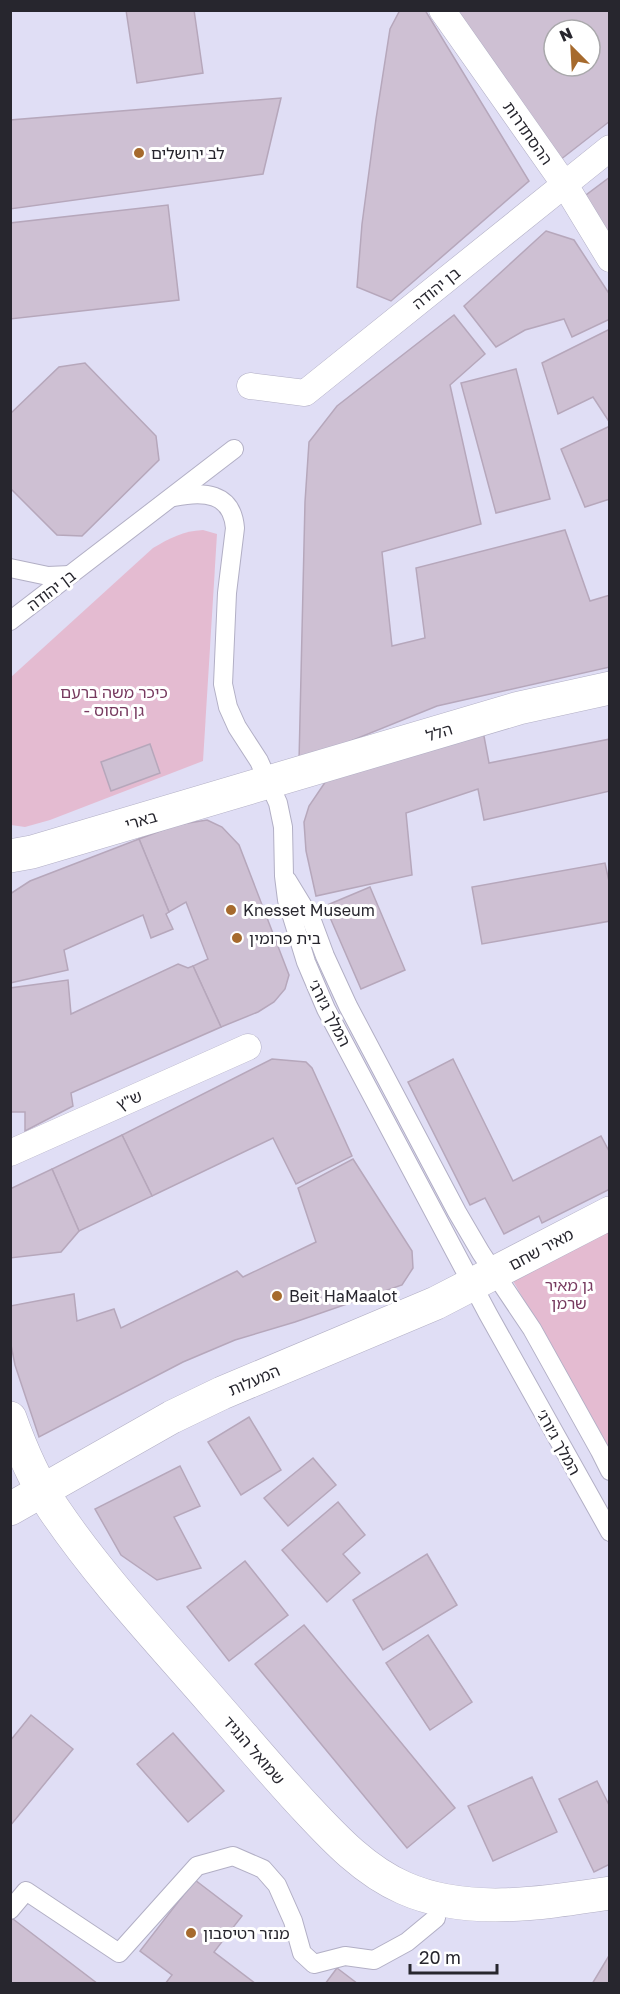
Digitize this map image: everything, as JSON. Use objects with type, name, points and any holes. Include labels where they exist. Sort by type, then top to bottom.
[{"type":"street","name":"ההסתדרות","points":[[442,10],[565,185],[609,259]]},
{"type":"street","name":"בן יהודה","points":[[250,386],[305,393],[609,148]]},
{"type":"street","name":"הלל","points":[[270,783],[519,708],[609,688]]},
{"type":"street","name":"בארי","points":[[10,856],[32,852],[270,783]]},
{"type":"street","name":"ש\"ץ","points":[[10,1153],[248,1047]]},
{"type":"street","name":"מאיר שחם","points":[[484,1279],[609,1213]]},
{"type":"street","name":"המעלות","points":[[26,1499],[172,1417],[222,1393],[435,1303],[484,1279]]},
{"type":"street","name":"שמואל הנגיד","points":[[10,1418],[18,1439],[26,1499],[83,1550],[291,1792],[351,1854],[378,1875],[404,1888],[450,1902],[536,1902],[609,1893]]},
{"type":"street","name":"שמואל הנגיד","points":[[10,1465],[26,1499],[57,1549],[90,1591],[308,1840],[366,1891],[413,1912],[458,1922],[512,1922],[609,1911]]},
{"type":"lane","name":"בן יהודה","points":[[10,621],[234,449]]},
{"type":"lane","name":"המלך ג׳ורג׳","points":[[174,497],[202,494],[214,496],[224,502],[234,518],[235,528],[227,593],[223,684],[228,706],[237,727],[259,761],[278,803],[283,828],[287,900],[306,962],[326,1009],[484,1279],[609,1532]]},
{"type":"lane","points":[[10,568],[48,576],[70,575]]},
{"type":"lane","points":[[484,1279],[532,1329],[600,1451],[609,1472]]},
{"type":"lane","points":[[10,1910],[27,1891],[119,1953],[197,1866],[233,1856],[263,1869],[278,1885],[293,1921],[302,1953],[314,1964],[345,1956],[374,1960],[407,1942],[436,1918]]},
{"type":"green space","name":"כיכר משה ברעם - גן הסוס","points":[[203,530],[217,534],[203,761],[50,820],[25,827],[11,825],[10,678],[153,548],[177,536]]},
{"type":"green space","name":"גן מאיר שרמן","points":[[609,1225],[609,1450],[512,1279]]},
{"type":"building","points":[[126,10],[194,10],[203,73],[137,83]]},
{"type":"building","points":[[400,10],[425,10],[529,181],[391,301],[357,287],[362,224],[376,119],[390,29]]},
{"type":"building","points":[[451,10],[610,10],[610,121],[560,160]]},
{"type":"building","name":"לב ירושלים","points":[[281,98],[263,174],[10,209],[10,120]]},
{"type":"building","points":[[610,177],[610,240],[582,198]]},
{"type":"building","points":[[168,205],[179,300],[10,319],[10,223]]},
{"type":"building","points":[[546,231],[574,240],[610,295],[610,319],[572,337],[564,319],[525,330],[496,347],[464,306]]},
{"type":"building","points":[[454,315],[485,354],[450,385],[481,524],[382,552],[392,646],[425,638],[416,568],[565,530],[590,601],[610,595],[610,667],[437,706],[299,762],[305,502],[309,442],[337,406]]},
{"type":"building","points":[[610,329],[610,423],[593,397],[558,414],[542,363]]},
{"type":"building","points":[[85,363],[156,436],[159,460],[82,536],[57,535],[10,488],[10,414],[59,367]]},
{"type":"building","points":[[516,369],[550,499],[496,513],[461,383]]},
{"type":"building","points":[[610,426],[610,499],[585,507],[561,449]]},
{"type":"building","points":[[483,731],[489,763],[610,739],[610,791],[484,820],[478,789],[406,813],[412,875],[316,896],[306,851],[304,822],[309,806],[326,781]]},
{"type":"building","points":[[150,744],[160,773],[111,791],[101,762]]},
{"type":"building","name":"בית פרומין","points":[[207,820],[222,827],[239,845],[289,975],[285,989],[274,1002],[258,1012],[221,1027],[193,966],[208,959],[186,902],[169,912],[139,839],[176,825]]},
{"type":"building","points":[[139,839],[169,912],[166,914],[173,929],[151,938],[143,915],[64,950],[68,970],[10,983],[10,894],[30,881]]},
{"type":"building","points":[[605,863],[610,886],[610,921],[482,944],[472,887]]},
{"type":"building","points":[[370,887],[405,970],[361,989],[325,906]]},
{"type":"building","points":[[178,964],[188,968],[193,966],[221,1027],[71,1093],[73,1106],[25,1131],[25,1112],[10,1112],[10,988],[68,980],[71,1014]]},
{"type":"building","points":[[272,1059],[306,1062],[312,1068],[352,1156],[296,1184],[273,1138],[152,1196],[122,1135]]},
{"type":"building","points":[[453,1059],[513,1181],[601,1136],[610,1153],[610,1189],[542,1223],[539,1216],[504,1234],[485,1198],[470,1205],[408,1082]]},
{"type":"building","points":[[122,1135],[152,1196],[79,1231],[52,1169]]},
{"type":"building","name":"Beit HaMaalot","points":[[353,1159],[412,1251],[413,1268],[402,1285],[235,1340],[183,1362],[39,1437],[15,1365],[10,1340],[10,1306],[74,1294],[77,1321],[114,1309],[121,1328],[237,1271],[243,1277],[316,1242],[298,1188]]},
{"type":"building","points":[[52,1169],[79,1231],[61,1252],[10,1258],[10,1189]]},
{"type":"building","points":[[249,1417],[281,1470],[241,1495],[208,1442]]},
{"type":"building","points":[[313,1458],[336,1485],[288,1526],[264,1498]]},
{"type":"building","points":[[180,1466],[200,1506],[174,1517],[201,1568],[157,1580],[121,1555],[95,1509]]},
{"type":"building","points":[[338,1502],[365,1535],[343,1554],[360,1573],[327,1602],[282,1550]]},
{"type":"building","points":[[427,1554],[457,1605],[383,1650],[353,1600]]},
{"type":"building","points":[[245,1561],[288,1615],[229,1661],[187,1607]]},
{"type":"building","points":[[304,1625],[455,1808],[407,1848],[255,1664]]},
{"type":"building","points":[[428,1635],[472,1702],[430,1730],[386,1663]]},
{"type":"building","points":[[31,1715],[73,1749],[10,1826],[10,1741]]},
{"type":"building","points":[[173,1733],[224,1791],[188,1822],[137,1764]]},
{"type":"building","points":[[532,1777],[557,1832],[493,1861],[468,1806]]},
{"type":"building","points":[[597,1781],[610,1807],[610,1864],[594,1872],[559,1799]]},
{"type":"building","name":"מנזר רטיסבון","points":[[195,1880],[242,1916],[214,1952],[256,1984],[165,1984],[172,1975],[140,1951]]},
{"type":"building","points":[[13,1919],[98,1984],[10,1984],[10,1921]]},
{"type":"building","points":[[610,1954],[610,1984],[592,1984]]},
{"type":"building","points":[[337,1968],[358,1984],[325,1984]]},
{"type":"place","name":"לב ירושלים","points":[[139,153]]},
{"type":"place","name":"Knesset Museum","points":[[231,910]]},
{"type":"place","name":"בית פרומין","points":[[237,938]]},
{"type":"place","name":"Beit HaMaalot","points":[[277,1296]]},
{"type":"place","name":"מנזר רטיסבון","points":[[191,1933]]}]
